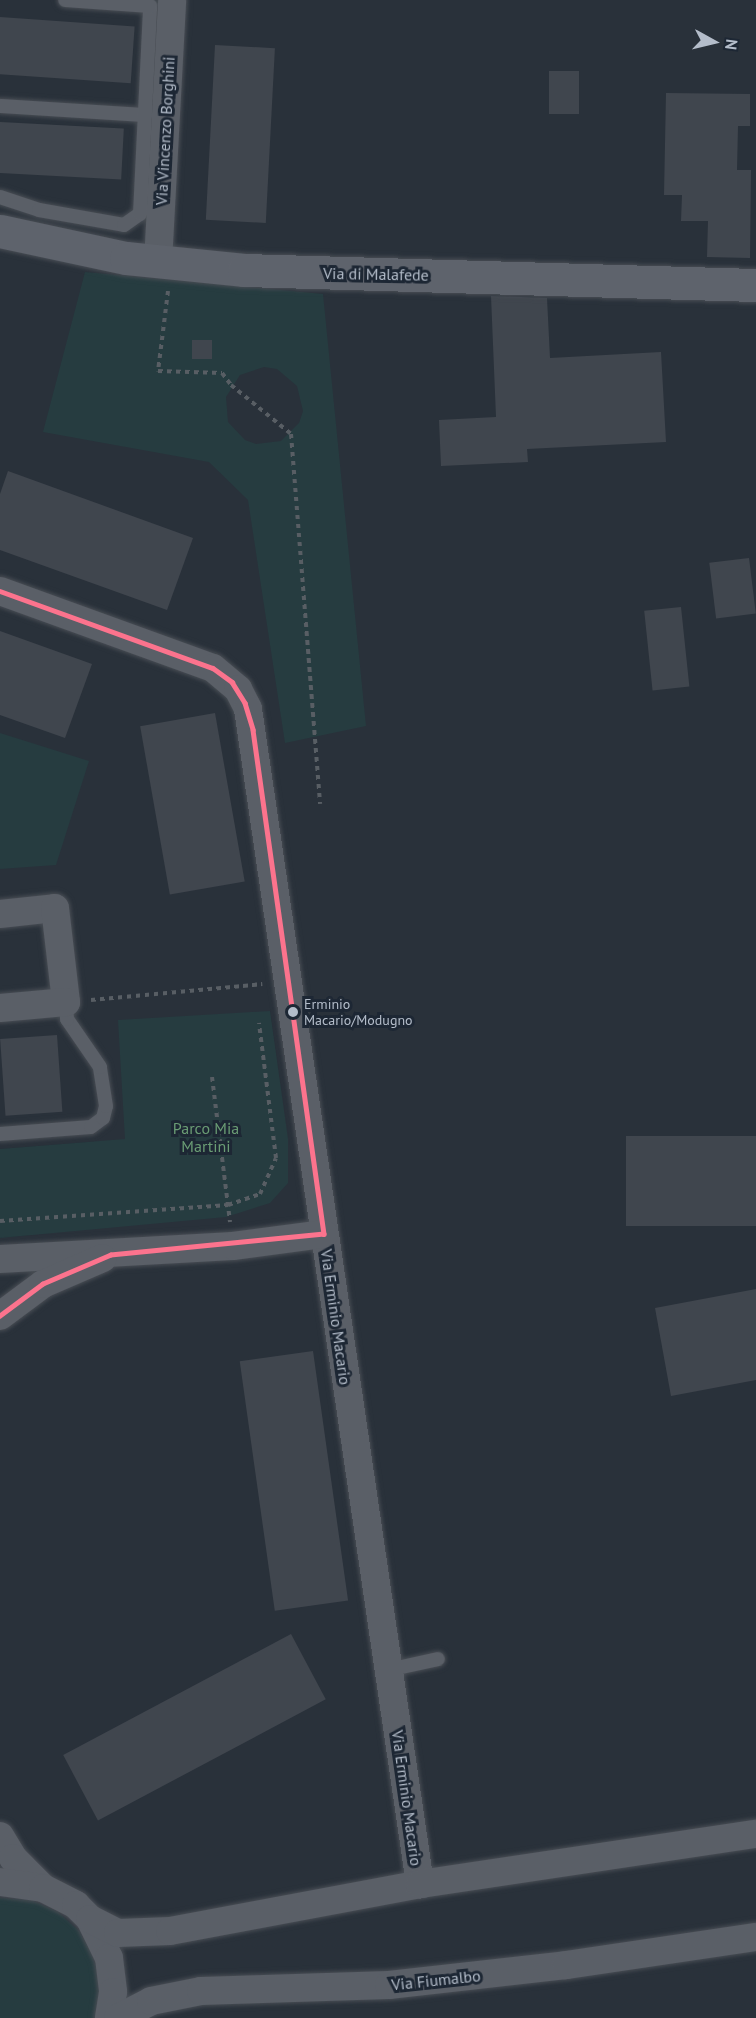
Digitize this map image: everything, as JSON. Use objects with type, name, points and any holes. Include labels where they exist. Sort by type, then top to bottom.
[{"type":"street","name":"Via Vincenzo Borghini","points":[[157,2],[165,263]]},
{"type":"street","name":"Via di Malafede","points":[[0,231],[78,250],[165,263],[286,272],[756,285]]},
{"type":"street","name":"Via Erminio Macario","points":[[0,591],[205,664],[221,673],[238,689],[252,720],[324,1234],[420,1884]]},
{"type":"street","points":[[0,914],[55,908],[66,1002],[0,1008]]},
{"type":"street","points":[[0,1259],[68,1252],[111,1255],[233,1246],[324,1234]]},
{"type":"street","points":[[0,1316],[43,1284],[111,1255]]},
{"type":"street","points":[[721,1839],[756,1820]]},
{"type":"street","points":[[90,1919],[118,1933],[150,1933],[420,1884],[756,1834]]},
{"type":"street","points":[[0,1836],[13,1858],[43,1888],[76,1905],[90,1919],[110,1959],[112,1992],[109,2018]]},
{"type":"street","points":[[0,1882],[43,1888]]},
{"type":"street","name":"Via Fiumalbo","points":[[118,2018],[151,2001],[201,1991],[389,1985],[566,1965],[756,1937]]},
{"type":"lane","points":[[0,197],[124,225],[134,221],[140,214],[145,115],[157,2],[65,0]]},
{"type":"lane","points":[[0,106],[145,115]]},
{"type":"lane","points":[[0,1134],[91,1127],[103,1118],[106,1106],[100,1067],[67,1019],[66,1002]]},
{"type":"lane","points":[[388,1670],[438,1659]]},
{"type":"path","points":[[165,263],[158,371],[222,373],[231,385],[291,434],[320,804]]},
{"type":"path","points":[[66,1002],[289,981]]},
{"type":"path","points":[[0,1221],[228,1205],[260,1194],[276,1158],[259,1023]]},
{"type":"path","points":[[213,1077],[233,1246]]},
{"type":"green space","points":[[85,272],[323,294],[366,726],[285,743],[248,500],[209,462],[43,432]],"holes":[[[264,367],[277,369],[297,386],[303,411],[299,423],[281,441],[256,444],[245,440],[228,422],[226,397],[240,375]]]},
{"type":"green space","points":[[0,733],[89,761],[56,865],[0,869]]},
{"type":"green space","name":"Parco Mia Martini","points":[[270,1011],[288,1139],[288,1183],[270,1203],[226,1217],[0,1238],[0,1149],[125,1139],[118,1020]]},
{"type":"green space","points":[[0,1898],[31,1900],[58,1912],[79,1931],[93,1956],[100,1984],[96,2018],[0,2018]]},
{"type":"building","points":[[0,17],[135,26],[131,83],[0,74]]},
{"type":"building","points":[[215,45],[275,48],[266,223],[206,220]]},
{"type":"building","points":[[549,71],[579,71],[579,114],[549,114]]},
{"type":"building","points":[[666,93],[750,94],[750,126],[738,126],[737,170],[751,170],[750,258],[707,257],[708,221],[681,221],[682,195],[664,195]]},
{"type":"building","points":[[0,122],[124,128],[121,179],[0,173]]},
{"type":"building","points":[[491,296],[547,298],[550,358],[661,352],[666,442],[527,449],[528,462],[441,466],[439,420],[496,417]]},
{"type":"building","points":[[192,340],[212,340],[212,359],[192,359]]},
{"type":"building","points":[[8,471],[193,538],[167,610],[0,550],[0,494]]},
{"type":"building","points":[[749,558],[756,614],[716,618],[709,563]]},
{"type":"building","points":[[681,607],[689,687],[653,690],[644,611]]},
{"type":"building","points":[[0,631],[92,664],[65,738],[0,715]]},
{"type":"building","points":[[215,713],[245,881],[170,895],[140,726]]},
{"type":"building","points":[[57,1035],[62,1112],[6,1116],[0,1039]]},
{"type":"building","points":[[626,1136],[756,1136],[756,1226],[626,1226]]},
{"type":"building","points":[[756,1289],[756,1380],[671,1396],[655,1308]]},
{"type":"building","points":[[313,1351],[348,1601],[275,1611],[240,1361]]},
{"type":"building","points":[[291,1634],[326,1699],[98,1820],[63,1755]]},
{"type":"transit line","points":[[0,591],[213,668],[232,682],[245,703],[253,730],[324,1234],[111,1255],[43,1284],[0,1316]]},
{"type":"place","name":"Erminio Macario/Modugno","points":[[293,1012]]}]
